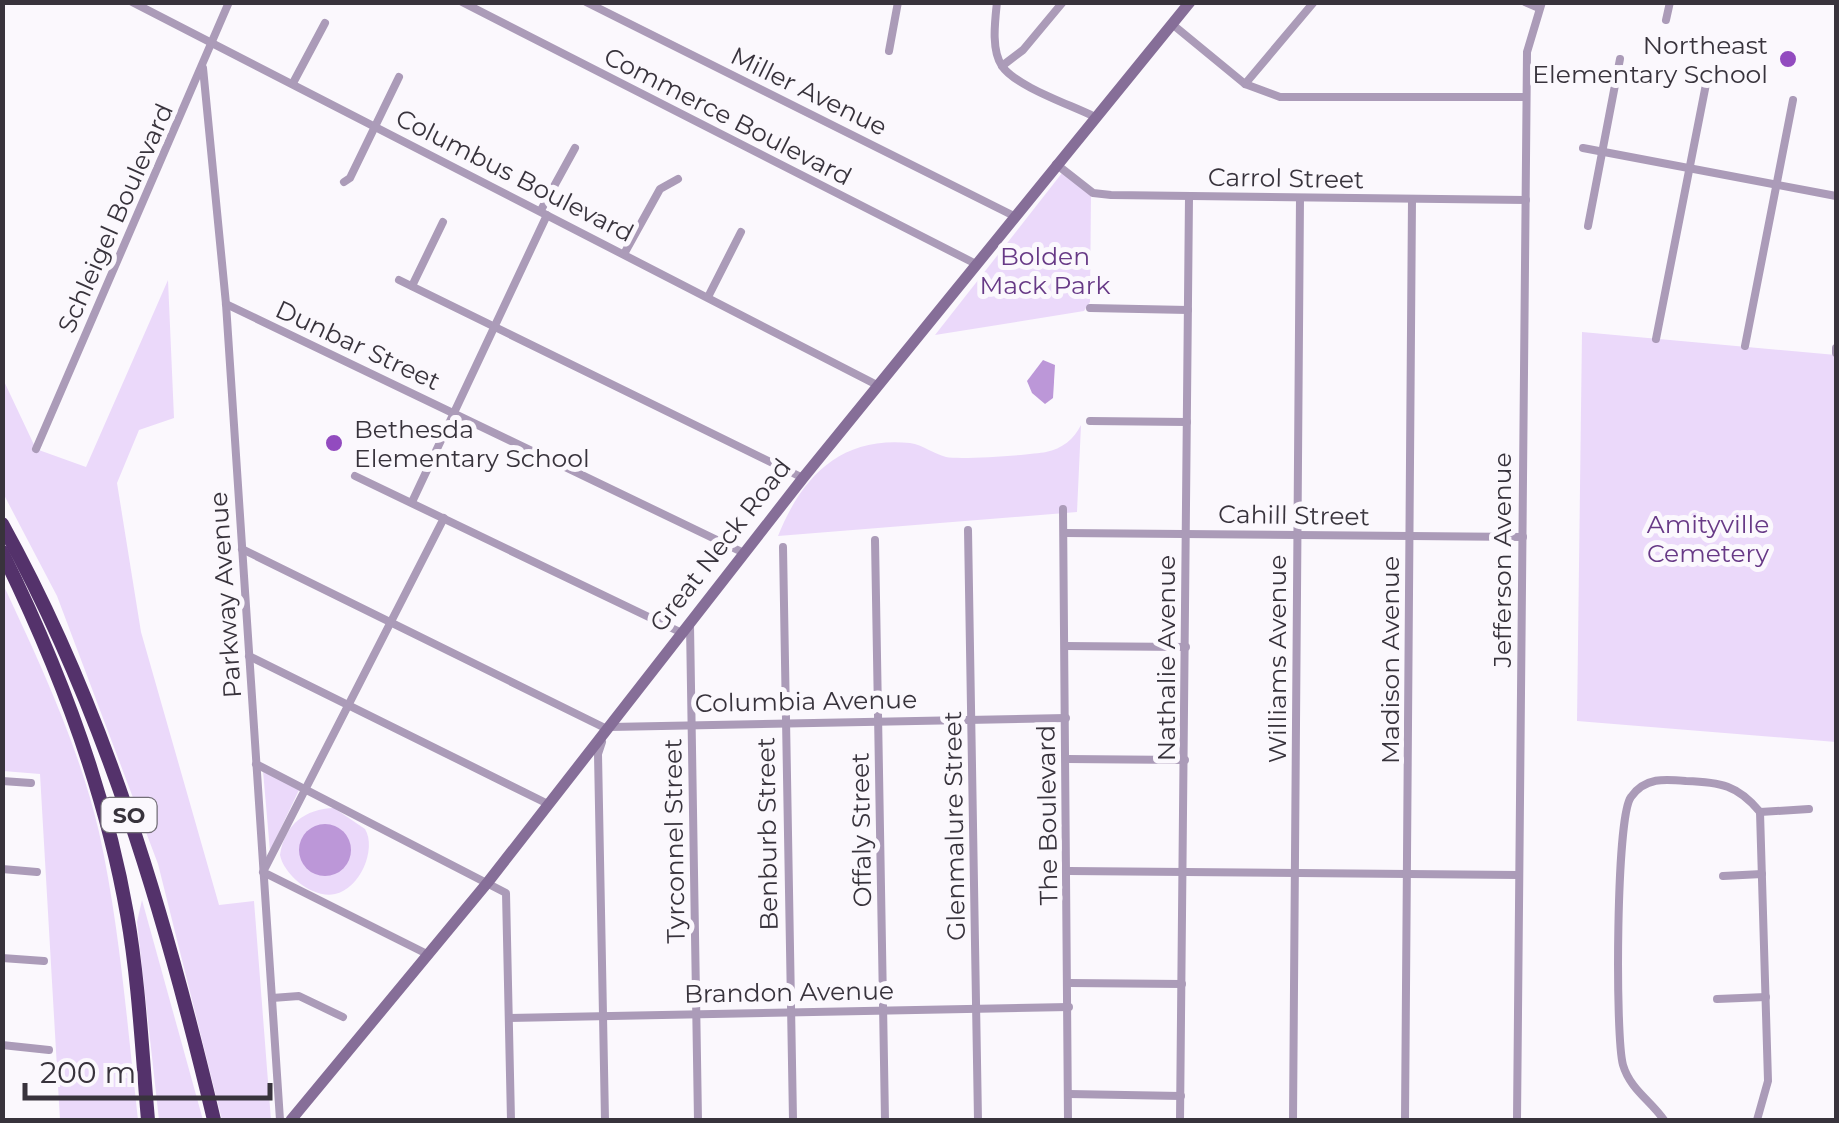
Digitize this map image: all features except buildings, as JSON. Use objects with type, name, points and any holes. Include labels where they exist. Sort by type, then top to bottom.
[{"type":"highway","name":"SO","points":[[2,524],[54,620],[104,742],[148,876],[214,1120]]},
{"type":"highway","name":"SO","points":[[2,552],[39,626],[110,833],[134,961],[148,1120]]},
{"type":"main road","name":"Great Neck Road","points":[[292,1120],[488,882],[680,632],[1190,2]]},
{"type":"street","name":"Columbus Boulevard","points":[[132,2],[877,386]]},
{"type":"street","name":"Schleigel Boulevard","points":[[36,448],[229,2]]},
{"type":"street","name":"Commerce Boulevard","points":[[462,2],[976,264]]},
{"type":"street","name":"Miller Avenue","points":[[586,2],[1014,216]]},
{"type":"street","points":[[889,51],[898,2]]},
{"type":"street","points":[[996,2],[996,46],[1002,66],[1018,80],[1094,116]]},
{"type":"street","points":[[1002,66],[1024,50],[1063,2]]},
{"type":"street","points":[[1245,84],[1314,2]]},
{"type":"street","points":[[1525,2],[1540,5]]},
{"type":"street","points":[[1666,20],[1670,2]]},
{"type":"street","name":"Jefferson Avenue","points":[[1518,1120],[1526,97],[1528,36],[1540,5]]},
{"type":"street","points":[[293,84],[325,22]]},
{"type":"street","points":[[1172,24],[1245,84],[1280,96],[1526,97]]},
{"type":"street","points":[[1588,226],[1620,59]]},
{"type":"street","name":"Parkway Avenue","points":[[203,68],[226,304],[280,1120]]},
{"type":"street","points":[[344,182],[350,178],[399,77]]},
{"type":"street","points":[[1656,339],[1707,79]]},
{"type":"street","points":[[1746,346],[1794,100]]},
{"type":"street","points":[[412,502],[576,148]]},
{"type":"street","points":[[1583,148],[1836,196]]},
{"type":"street","name":"Carrol Street","points":[[1056,164],[1094,193],[1526,200]]},
{"type":"street","points":[[624,254],[660,189],[678,179]]},
{"type":"street","name":"Nathalie Avenue","points":[[1180,1120],[1189,197]]},
{"type":"street","name":"Williams Avenue","points":[[1293,1120],[1300,198]]},
{"type":"street","name":"Madison Avenue","points":[[1405,1120],[1412,199]]},
{"type":"street","points":[[412,286],[444,222]]},
{"type":"street","points":[[708,298],[742,232]]},
{"type":"street","points":[[399,280],[803,478]]},
{"type":"street","name":"Dunbar Street","points":[[226,304],[744,553]]},
{"type":"street","points":[[1090,308],[1188,310]]},
{"type":"street","points":[[1090,421],[1188,422]]},
{"type":"street","points":[[355,476],[680,632]]},
{"type":"street","name":"The Boulevard","points":[[1063,510],[1069,871],[1068,1120]]},
{"type":"street","points":[[429,954],[263,872],[444,518]]},
{"type":"street","name":"Glenmalure Street","points":[[968,530],[978,1120]]},
{"type":"street","name":"Cahill Street","points":[[1064,533],[1523,537]]},
{"type":"street","name":"Offaly Street","points":[[875,540],[885,1120]]},
{"type":"street","name":"Benburb Street","points":[[782,547],[793,1120]]},
{"type":"street","points":[[242,549],[606,728],[598,754],[605,1120]]},
{"type":"street","name":"Tyrconnel Street","points":[[690,620],[698,1120]]},
{"type":"street","points":[[1065,646],[1186,647]]},
{"type":"street","points":[[249,656],[546,803]]},
{"type":"street","name":"Columbia Avenue","points":[[606,728],[692,722],[1066,718]]},
{"type":"street","points":[[1067,759],[1185,760]]},
{"type":"street","points":[[256,764],[506,893],[511,1120]]},
{"type":"street","points":[[1664,1120],[1631,1083],[1620,1048],[1622,819],[1633,794],[1659,779],[1720,782],[1738,788],[1760,812],[1768,1081],[1757,1120]]},
{"type":"street","points":[[2,781],[31,783]]},
{"type":"street","points":[[1760,812],[1809,809]]},
{"type":"street","points":[[2,868],[37,872]]},
{"type":"street","points":[[1069,871],[1520,875]]},
{"type":"street","points":[[1723,876],[1762,874]]},
{"type":"street","points":[[2,958],[44,961]]},
{"type":"street","points":[[1068,983],[1182,984]]},
{"type":"street","points":[[272,998],[299,996],[343,1017]]},
{"type":"street","points":[[1717,999],[1766,996]]},
{"type":"street","name":"Brandon Avenue","points":[[510,1018],[1069,1007]]},
{"type":"street","points":[[2,1045],[50,1050]]},
{"type":"street","points":[[1068,1094],[1181,1096]]},
{"type":"green space","name":"Bolden Mack Park","points":[[1062,173],[1091,195],[1090,302],[1084,311],[935,335]]},
{"type":"green space","points":[[168,280],[174,418],[139,430],[117,483],[141,632],[219,905],[254,901],[271,1120],[222,1120],[158,864],[57,596],[3,493],[2,377],[36,449],[86,467]]},
{"type":"green space","name":"Amityville Cemetery","points":[[1582,332],[1836,355],[1836,742],[1577,721]]},
{"type":"green space","points":[[1081,425],[1077,512],[778,536],[812,478],[827,464],[864,446],[910,443],[954,458],[1026,454],[1062,446]]},
{"type":"green space","points":[[2,582],[44,673],[91,800],[118,940],[138,1120],[60,1120],[40,774],[3,771]]},
{"type":"green space","points":[[263,771],[299,790],[270,851]]},
{"type":"green space","points":[[334,808],[365,829],[369,847],[364,867],[352,885],[326,895],[301,884],[287,870],[280,855],[286,835],[298,820],[314,811]]},
{"type":"green space","points":[[142,900],[203,1120],[159,1120],[137,922]]},
{"type":"shaded area","points":[[1043,360],[1055,365],[1053,398],[1045,404],[1032,393],[1027,381]]},
{"type":"shaded area","points":[[325,824],[344,831],[351,850],[344,869],[325,876],[306,869],[299,850],[306,831]]},
{"type":"place","name":"Northeast Elementary School","points":[[1788,59]]},
{"type":"place","name":"Bethesda Elementary School","points":[[334,443]]}]
